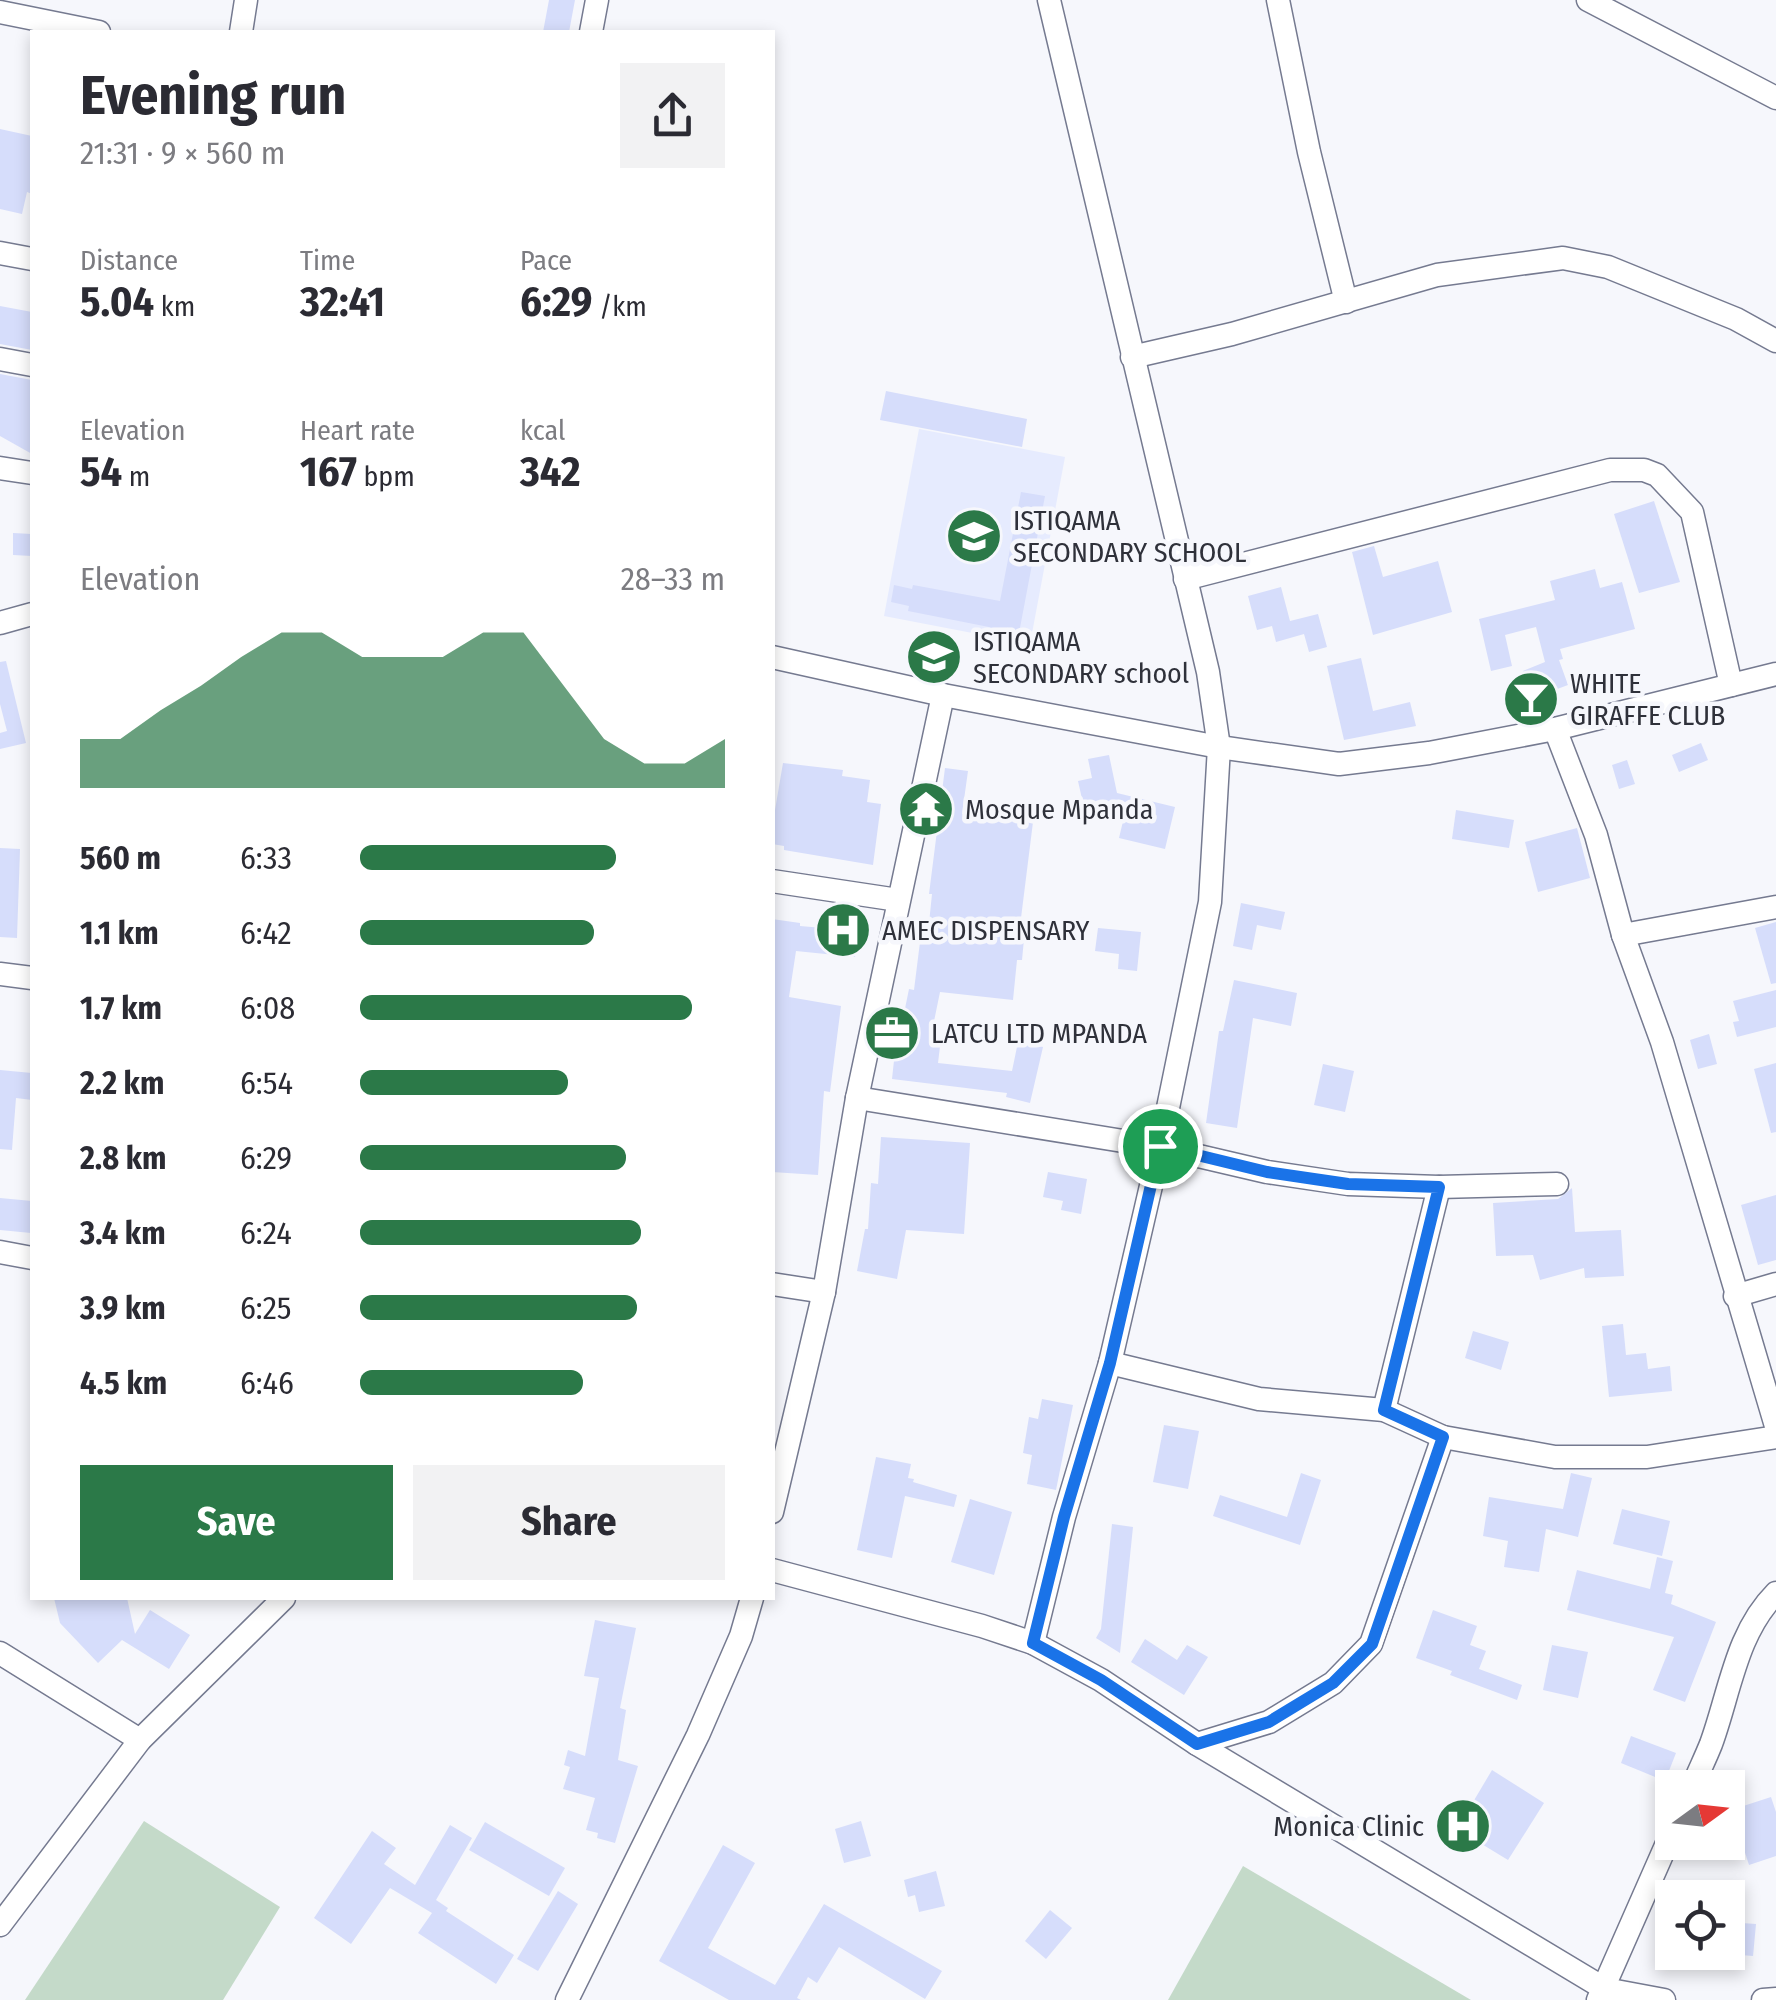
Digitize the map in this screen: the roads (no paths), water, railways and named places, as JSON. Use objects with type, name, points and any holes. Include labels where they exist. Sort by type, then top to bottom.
[{"type":"street","points":[[242,30],[246,0]]},
{"type":"street","points":[[591,30],[597,0]]},
{"type":"street","points":[[1033,1643],[1064,1517],[1110,1363],[1160,1146],[1210,902],[1219,747],[1208,672],[1049,0]]},
{"type":"street","points":[[1278,0],[1309,152],[1346,302]]},
{"type":"street","points":[[1588,0],[1776,98]]},
{"type":"street","points":[[0,12],[89,30]]},
{"type":"street","points":[[0,253],[30,260]]},
{"type":"street","points":[[1132,357],[1232,334],[1437,275],[1564,258],[1608,266],[1736,319],[1776,342]]},
{"type":"street","points":[[0,358],[30,365]]},
{"type":"street","points":[[0,468],[30,473]]},
{"type":"street","points":[[1185,579],[1610,470],[1644,470],[1667,483],[1692,512],[1731,685]]},
{"type":"street","points":[[0,623],[30,615]]},
{"type":"street","points":[[775,658],[943,695],[1219,747],[1340,764],[1428,753],[1555,729],[1776,674]]},
{"type":"street","points":[[775,1499],[824,1292],[857,1098],[943,695]]},
{"type":"street","points":[[1555,729],[1596,836],[1623,935],[1701,1164],[1735,1296],[1776,1426]]},
{"type":"street","points":[[775,880],[898,900]]},
{"type":"street","points":[[1623,935],[1776,907]]},
{"type":"street","points":[[0,974],[30,978]]},
{"type":"street","points":[[857,1098],[1160,1146],[1267,1172],[1332,1182],[1439,1187],[1558,1184]]},
{"type":"street","points":[[1384,1410],[1439,1187]]},
{"type":"street","points":[[0,1252],[30,1258]]},
{"type":"street","points":[[775,1284],[824,1292]]},
{"type":"street","points":[[1735,1296],[1776,1284]]},
{"type":"street","points":[[1110,1363],[1259,1399],[1384,1410],[1443,1437],[1555,1457],[1647,1457],[1776,1437]]},
{"type":"street","points":[[1197,1744],[1269,1722],[1333,1683],[1372,1644],[1443,1437]]},
{"type":"street","points":[[775,1571],[1033,1643],[1101,1680],[1197,1744],[1608,1995],[1664,2000]]},
{"type":"street","points":[[1699,1770],[1743,1641],[1761,1608],[1776,1592]]},
{"type":"street","points":[[0,1925],[140,1740],[282,1600]]},
{"type":"street","points":[[567,2000],[698,1735],[741,1636],[751,1600]]},
{"type":"street","points":[[0,1652],[140,1740]]},
{"type":"street","points":[[1608,1995],[1661,1860]]},
{"type":"street","points":[[1763,2000],[1776,1998]]},
{"type":"place","name":"ISTIQAMA SECONDARY SCHOOL","points":[[974,536]]},
{"type":"place","name":"ISTIQAMA SECONDARY school","points":[[934,657]]},
{"type":"place","name":"WHITE GIRAFFE CLUB","points":[[1531,699]]},
{"type":"place","name":"Mosque Mpanda","points":[[926,809]]},
{"type":"place","name":"AMEC DISPENSARY","points":[[843,930]]},
{"type":"place","name":"LATCU LTD MPANDA","points":[[892,1033]]},
{"type":"place","name":"Monica Clinic","points":[[1463,1826]]}]
